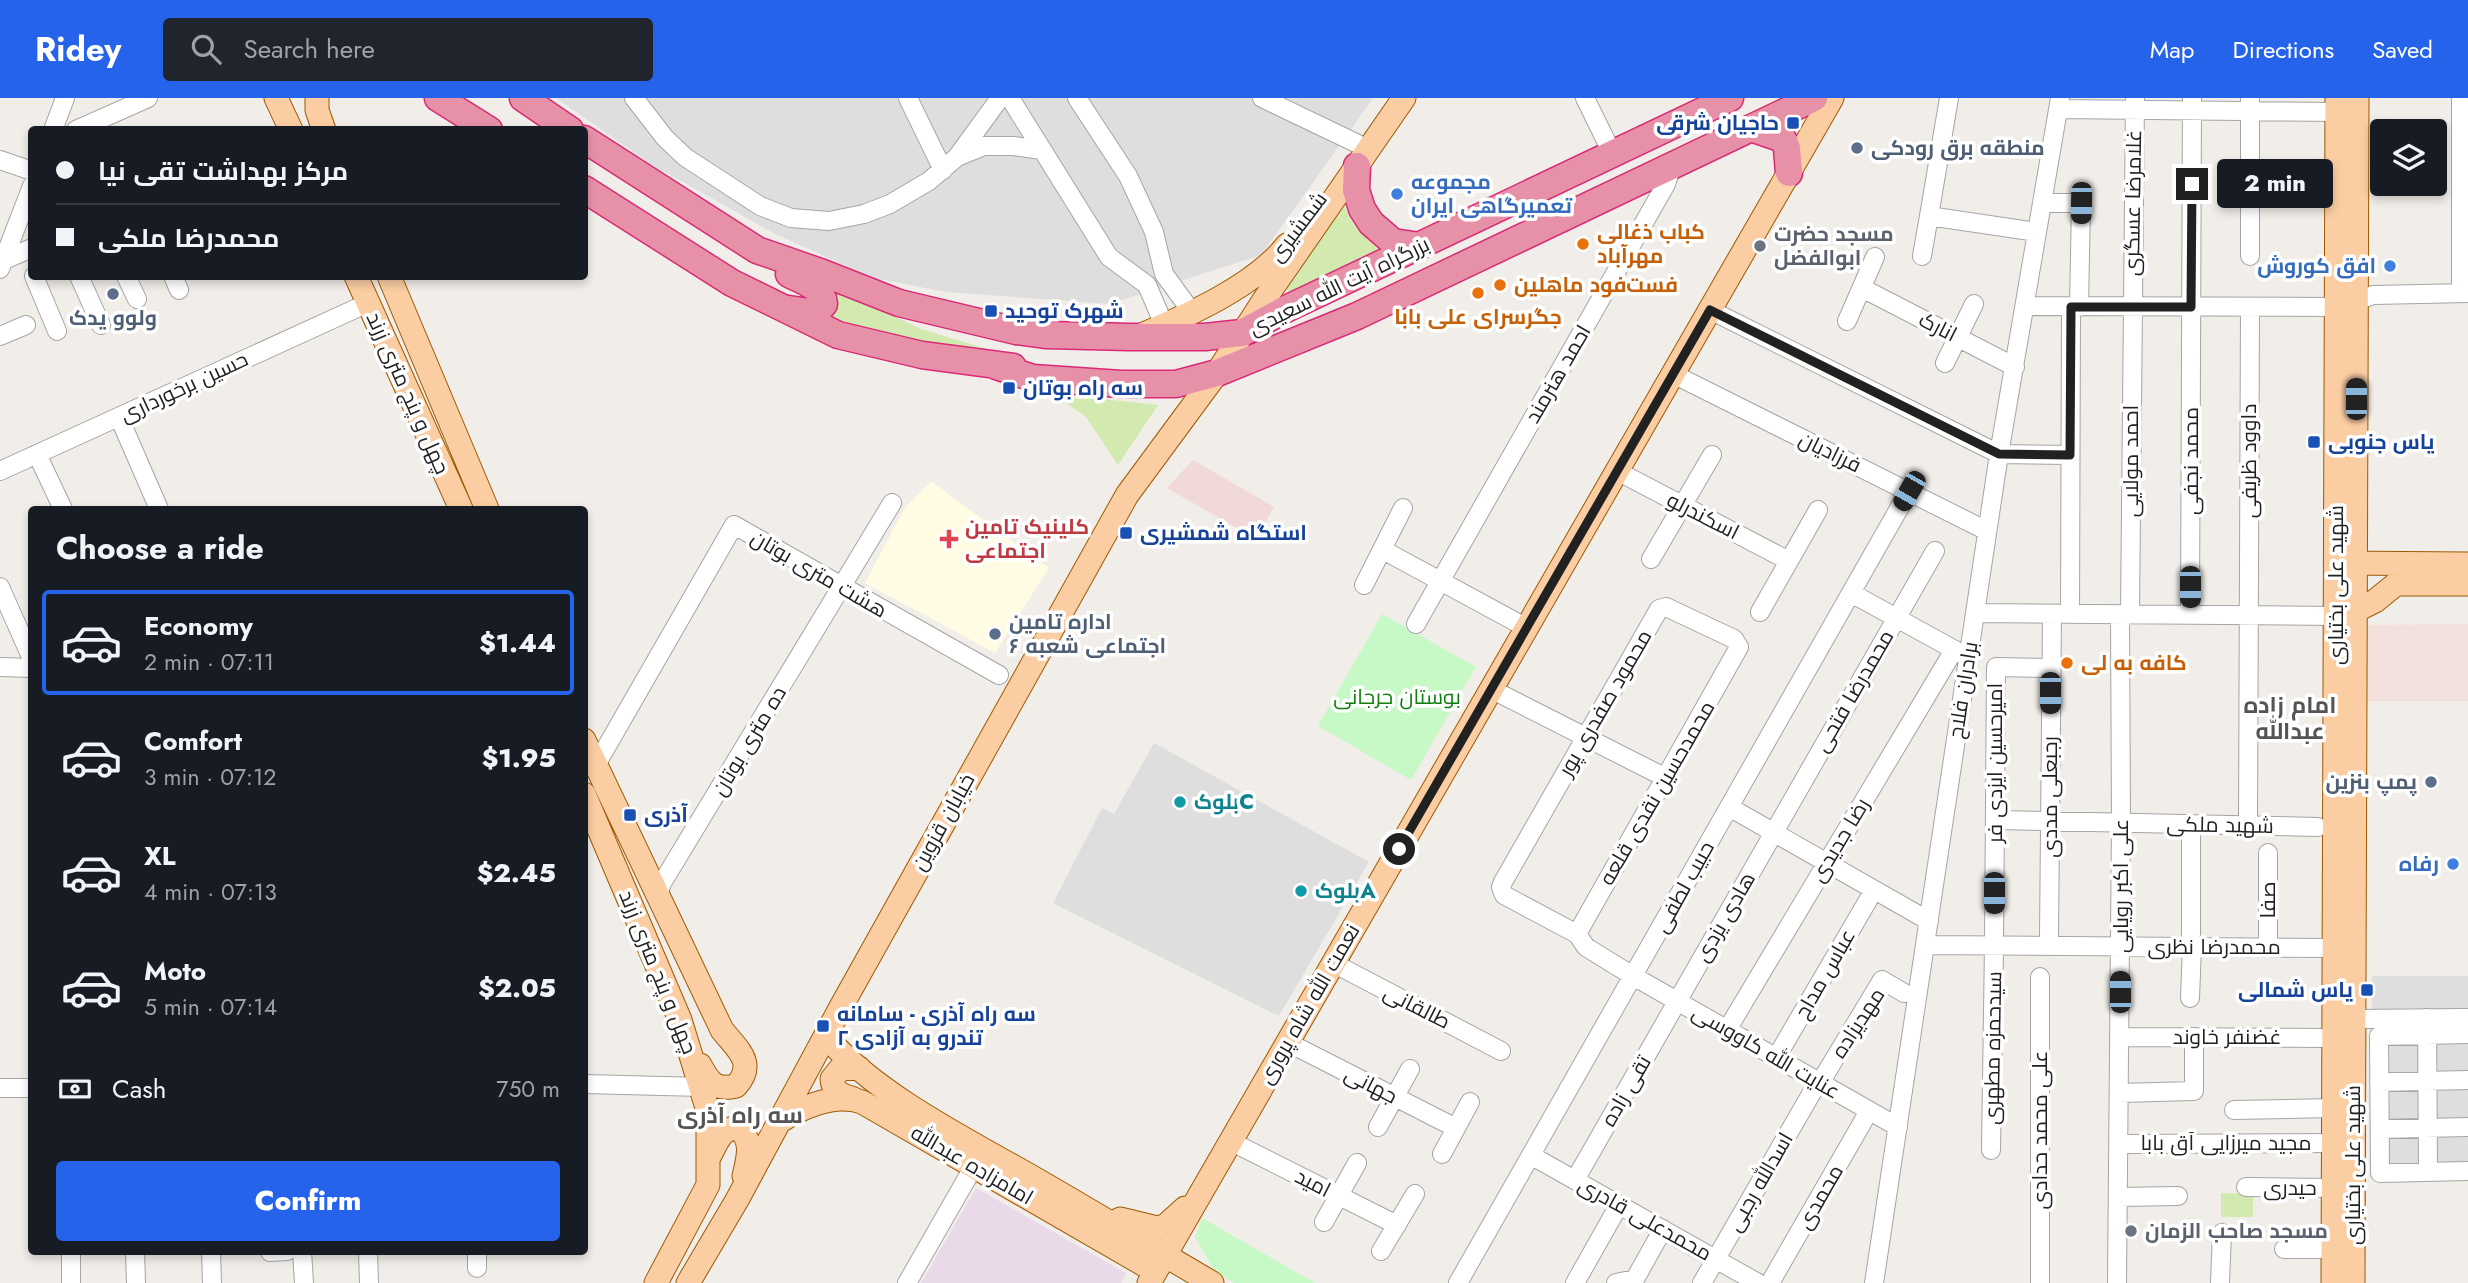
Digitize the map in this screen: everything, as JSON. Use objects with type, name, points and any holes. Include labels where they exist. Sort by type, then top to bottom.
[{"type":"highway","points":[[438,98],[483,126]]},
{"type":"highway","points":[[523,98],[564,126]]},
{"type":"highway","name":"بزرگراه آیت الله سعیدی","points":[[588,142],[757,250],[823,272],[899,303],[1047,335],[1205,337],[1242,333],[1286,309],[1730,98]]},
{"type":"highway","name":"بزرگراه آیت الله سعیدی","points":[[588,192],[732,283],[838,335],[922,355],[996,366],[1217,373],[1357,316],[1814,98]]},
{"type":"highway","points":[[1751,128],[1783,139],[1787,148],[1789,173]]},
{"type":"highway","points":[[1357,155],[1356,190],[1362,209],[1371,223],[1393,242],[1420,246]]},
{"type":"highway","points":[[757,250],[788,273],[819,290],[823,297],[824,304],[819,310],[812,312],[783,308]]},
{"type":"main road","points":[[276,98],[291,126]]},
{"type":"main road","points":[[286,98],[292,126]]},
{"type":"main road","points":[[317,98],[317,110],[323,126]]},
{"type":"main road","name":"شمشیری","points":[[1217,373],[1357,155],[1388,98]]},
{"type":"main road","name":"شمشیری","points":[[1136,337],[1164,326],[1234,289],[1273,262],[1404,98]]},
{"type":"main road","name":"نعمت الله شاه پروری","points":[[1156,1270],[1832,98]]},
{"type":"main road","name":"شهید علی بختیاری","points":[[2333,1283],[2335,948],[2346,563],[2347,304],[2357,98]]},
{"type":"main road","name":"شهید علی بختیاری","points":[[2337,105],[2356,530],[2346,563]]},
{"type":"main road","name":"چهل و پنج متری زرند","points":[[358,280],[460,506]]},
{"type":"main road","name":"چهل و پنج متری زرند","points":[[391,280],[486,506]]},
{"type":"main road","name":"خیابان قزوین","points":[[688,1283],[782,1120],[1127,495],[1217,373]]},
{"type":"main road","points":[[2356,530],[2398,574]]},
{"type":"main road","points":[[2346,563],[2468,584]]},
{"type":"main road","points":[[2345,614],[2375,601],[2398,574],[2468,564]]},
{"type":"main road","name":"شهید علی بختیاری","points":[[2345,614],[2354,962],[2353,1283]]},
{"type":"main road","name":"چهل و پنج متری زرند","points":[[588,748],[722,1031],[746,1061],[746,1070],[736,1086],[717,1087],[709,1082],[689,1043],[588,803]]},
{"type":"main road","name":"امامزاده عبدالله","points":[[826,1036],[859,1068],[948,1129],[1087,1209],[1156,1270]]},
{"type":"main road","name":"چهل و پنج متری زرند","points":[[689,1043],[708,1111],[709,1157]]},
{"type":"main road","points":[[854,1099],[837,1092],[832,1079],[840,1069],[859,1068]]},
{"type":"main road","points":[[782,1120],[819,1103],[854,1099]]},
{"type":"main road","name":"امامزاده عبدالله","points":[[854,1099],[871,1106],[1156,1270]]},
{"type":"main road","points":[[656,1283],[708,1185],[709,1157],[723,1130],[730,1128],[738,1128],[744,1132],[749,1150],[737,1200]]},
{"type":"main road","points":[[1087,1209],[1136,1225],[1157,1228],[1165,1226],[1196,1200]]},
{"type":"main road","points":[[1184,1220],[1185,1251],[1203,1278]]},
{"type":"main road","points":[[1156,1270],[1203,1278]]},
{"type":"street","points":[[54,126],[65,98]]},
{"type":"street","points":[[85,126],[148,98]]},
{"type":"street","points":[[634,98],[665,138],[685,157],[760,206],[791,218],[829,221],[864,214],[890,204],[929,181],[957,158],[1000,98]]},
{"type":"street","points":[[908,98],[943,170]]},
{"type":"street","points":[[1010,98],[1110,257],[1147,285],[1164,326]]},
{"type":"street","points":[[1077,98],[1128,176],[1154,232],[1164,274],[1191,311]]},
{"type":"street","points":[[1262,98],[1294,105],[1357,155]]},
{"type":"street","points":[[1585,98],[1613,155]]},
{"type":"street","points":[[1922,256],[1949,98]]},
{"type":"street","points":[[2025,306],[2250,307],[2347,304],[2373,295],[2465,293],[2461,98]]},
{"type":"street","points":[[2059,103],[2337,105]]},
{"type":"street","name":"برادران فلاح","points":[[1874,1283],[1929,921],[1961,654],[1975,613],[1999,454],[2059,103]]},
{"type":"street","name":"غلامرضا عسگری","points":[[2132,307],[2135,104]]},
{"type":"street","name":"محمد نجفی","points":[[2190,615],[2192,104]]},
{"type":"street","points":[[2249,256],[2250,105]]},
{"type":"street","points":[[957,158],[984,146],[1042,150]]},
{"type":"street","points":[[0,160],[28,170]]},
{"type":"street","name":"احمد هنرمند","points":[[1416,624],[1666,184],[1672,165]]},
{"type":"street","points":[[2,265],[28,197]]},
{"type":"street","name":"رجبعلی مددی","points":[[2043,203],[2081,203],[2061,614],[2051,668],[2049,938]]},
{"type":"street","points":[[1929,216],[2038,232]]},
{"type":"street","points":[[2,265],[27,250]]},
{"type":"street","points":[[1847,321],[1875,257]]},
{"type":"street","points":[[36,280],[57,331]]},
{"type":"street","points":[[81,280],[101,325]]},
{"type":"street","points":[[128,280],[136,299]]},
{"type":"street","name":"انارک","points":[[1862,288],[2015,367]]},
{"type":"street","name":"حسین برخورداری","points":[[0,471],[368,303]]},
{"type":"street","points":[[1945,363],[1974,304]]},
{"type":"street","name":"احمد مولایی","points":[[2125,614],[2132,307]]},
{"type":"street","name":"داوود ظریفی","points":[[2248,825],[2250,307]]},
{"type":"street","points":[[1710,310],[1999,454],[2070,455]]},
{"type":"street","points":[[0,336],[26,325]]},
{"type":"street","name":"فرزادیان","points":[[1673,374],[1987,531]]},
{"type":"street","points":[[119,417],[158,506]]},
{"type":"street","points":[[37,454],[62,506]]},
{"type":"street","points":[[1651,559],[1712,455]]},
{"type":"street","name":"اسکندرلو","points":[[1617,471],[1789,561]]},
{"type":"street","name":"حبیب لطفی","points":[[1458,1283],[1909,491]]},
{"type":"street","name":"ده متری بوتان","points":[[658,895],[892,503]]},
{"type":"street","points":[[1364,585],[1403,508]]},
{"type":"street","points":[[1760,612],[1818,510]]},
{"type":"street","name":"هشت متری بوتان","points":[[596,765],[734,525],[999,675]]},
{"type":"street","points":[[1383,550],[1527,628]]},
{"type":"street","name":"محمدرضا فتحی","points":[[1773,832],[1935,551]]},
{"type":"street","points":[[0,587],[28,650]]},
{"type":"street","points":[[1851,593],[1961,654]]},
{"type":"street","name":"محمود صفدری پور","points":[[1503,882],[1661,607],[1669,608],[1734,639],[1739,647],[1737,652]]},
{"type":"street","points":[[1975,613],[2249,616],[2345,614]]},
{"type":"street","name":"علی اکبر رویایی","points":[[2117,1283],[2125,614]]},
{"type":"street","name":"محمدحسین نقدی قلعه","points":[[1577,934],[1737,652]]},
{"type":"street","name":"رضا جدیدی","points":[[1727,1030],[1827,863],[1961,654]]},
{"type":"street","points":[[0,667],[28,667]]},
{"type":"street","name":"امیرحسین ایزدی فر","points":[[1994,944],[1996,667],[2051,668]]},
{"type":"street","points":[[1491,688],[1664,777]]},
{"type":"street","points":[[1729,807],[1929,921]]},
{"type":"street","name":"شهید ملکی","points":[[1995,820],[2318,827]]},
{"type":"street","points":[[2190,998],[2191,824]]},
{"type":"street","name":"هادی یزدی","points":[[1677,1001],[1773,832]]},
{"type":"street","name":"صفا","points":[[2268,853],[2268,947]]},
{"type":"street","name":"عنایت‌ الله کاووسی","points":[[1503,882],[1502,891],[1507,898],[1577,934],[1586,947],[1633,976],[1898,1127]]},
{"type":"street","name":"عباس مداح","points":[[1776,1058],[1874,890]]},
{"type":"street","name":"محمدرضا نظری","points":[[1925,945],[2121,946],[2191,941],[2268,947],[2335,948]]},
{"type":"street","name":"سیدحمزه مطهری","points":[[1991,1150],[1994,944]]},
{"type":"street","name":"طالقانی","points":[[1333,963],[1502,1051]]},
{"type":"street","name":"علی محمد حدادی","points":[[2040,977],[2040,1283]]},
{"type":"street","name":"مهدیزاده","points":[[1819,1082],[1882,980],[1904,993]]},
{"type":"street","name":"تقی زاده","points":[[1575,1180],[1677,1001]]},
{"type":"street","points":[[2468,1018],[2379,1036],[2380,1173],[2468,1171]]},
{"type":"street","points":[[2354,1019],[2427,1026],[2468,1034]]},
{"type":"street","points":[[2427,1026],[2428,1172]]},
{"type":"street","name":"غضنفر خاوند","points":[[2120,1037],[2334,1038]]},
{"type":"street","points":[[2119,1093],[2194,1091],[2193,1037]]},
{"type":"street","name":"جهانی","points":[[1287,1042],[1456,1128]]},
{"type":"street","points":[[1378,1127],[1409,1069]]},
{"type":"street","points":[[2379,1083],[2468,1080]]},
{"type":"street","name":"اسدالله رجبی","points":[[1702,1283],[1819,1082]]},
{"type":"street","points":[[588,1084],[702,1087]]},
{"type":"street","points":[[0,1088],[28,1088]]},
{"type":"street","points":[[1442,1154],[1469,1101]]},
{"type":"street","points":[[2234,1110],[2334,1108]]},
{"type":"street","name":"محمدی","points":[[1770,1283],[1870,1111]]},
{"type":"street","points":[[2380,1129],[2468,1127]]},
{"type":"street","name":"امید","points":[[1230,1141],[1397,1225]]},
{"type":"street","name":"مجید میرزایی آق بابا","points":[[2119,1144],[2334,1143]]},
{"type":"street","name":"محمدعلی قادری","points":[[1532,1156],[1758,1283]]},
{"type":"street","points":[[1324,1222],[1357,1163]]},
{"type":"street","points":[[907,1283],[974,1166]]},
{"type":"street","name":"حیدری","points":[[2246,1187],[2334,1188]]},
{"type":"street","points":[[1381,1251],[1415,1194]]},
{"type":"street","points":[[2118,1197],[2178,1196]]},
{"type":"street","points":[[1576,1283],[1619,1205]]},
{"type":"street","points":[[1616,1283],[1635,1279],[1662,1229]]},
{"type":"street","points":[[2220,1283],[2221,1233]]},
{"type":"street","points":[[2284,1249],[2334,1248]]},
{"type":"street","points":[[71,1255],[71,1283]]},
{"type":"street","points":[[135,1255],[136,1283]]},
{"type":"street","points":[[211,1255],[212,1283]]},
{"type":"street","points":[[302,1255],[304,1283]]},
{"type":"street","points":[[368,1255],[369,1283]]},
{"type":"shaded area","points":[[556,98],[1373,98],[1261,255],[1109,304],[946,292],[874,278],[777,235],[651,164]]},
{"type":"shaded area","points":[[1193,460],[1274,507],[1256,539],[1167,488]]},
{"type":"shaded area","name":"کلینیک تامین اجتماعی","points":[[931,481],[1049,568],[995,653],[865,583],[904,509]]},
{"type":"shaded area","points":[[2468,624],[2468,701],[2366,701],[2366,625]]},
{"type":"shaded area","points":[[1154,743],[1369,862],[1279,1016],[1053,903],[1102,808],[1114,814]]},
{"type":"shaded area","points":[[2372,976],[2468,976],[2468,1177],[2372,1176]]},
{"type":"shaded area","points":[[976,1188],[1126,1273],[1121,1283],[921,1283]]},
{"type":"green space","points":[[1343,202],[1358,230],[1383,251],[1290,292],[1284,288]]},
{"type":"green space","points":[[828,285],[921,329],[997,352],[903,339],[819,318]]},
{"type":"green space","points":[[1094,398],[1158,405],[1118,465],[1086,417],[1060,399]]},
{"type":"green space","name":"بوستان جرجانی","points":[[1382,614],[1476,667],[1411,780],[1318,726]]},
{"type":"green space","points":[[2221,1193],[2253,1194],[2253,1217],[2221,1217]]},
{"type":"green space","points":[[1202,1218],[1315,1283],[1234,1283],[1215,1272],[1195,1237]]},
{"type":"place","name":"حاجیان شرقی","points":[[1793,123]]},
{"type":"place","name":"منطقه برق رودکی","points":[[1857,148]]},
{"type":"place","name":"مجموعه تعمیرگاهی ایران","points":[[1397,194]]},
{"type":"place","name":"کباب ذغالی مهرآباد","points":[[1583,244]]},
{"type":"place","name":"مسجد حضرت ابوالفضل","points":[[1760,246]]},
{"type":"place","name":"افق کوروش","points":[[2390,266]]},
{"type":"place","name":"فست‌فود ماهلین","points":[[1500,285]]},
{"type":"place","name":"جگرسرای علی بابا","points":[[1478,293]]},
{"type":"place","name":"ولوو یدک","points":[[113,294]]},
{"type":"place","name":"شهرک توحید","points":[[991,311]]},
{"type":"place","name":"سه راه بوتان","points":[[1009,388]]},
{"type":"place","name":"یاس جنوبی","points":[[2314,442]]},
{"type":"place","name":"استگاه شمشیری","points":[[1126,533]]},
{"type":"place","name":"کلینیک تامین اجتماعی","points":[[949,539]]},
{"type":"place","name":"اداره تامین اجتماعی شعبه ۶","points":[[995,634]]},
{"type":"place","name":"کافه به لی","points":[[2067,663]]},
{"type":"place","name":"پمپ بنزین","points":[[2431,782]]},
{"type":"place","name":"بلوکC","points":[[1180,802]]},
{"type":"place","name":"آذری","points":[[630,815]]},
{"type":"place","name":"رفاه","points":[[2453,864]]},
{"type":"place","name":"بلوکA","points":[[1301,891]]},
{"type":"place","name":"یاس شمالی","points":[[2367,990]]},
{"type":"place","name":"سه راه آذری - سامانه ۲ تندرو به آزادی","points":[[823,1026]]},
{"type":"place","name":"مسجد صاحب الزمان","points":[[2131,1231]]},
{"type":"district","name":"امام زاده عبدالله","points":[[2290,718]]},
{"type":"district","name":"سه راه آذری","points":[[740,1115]]},
{"type":"route","points":[[1399,849],[1710,310],[1999,454],[2070,455],[2071,307],[2191,307],[2192,184]]}]
